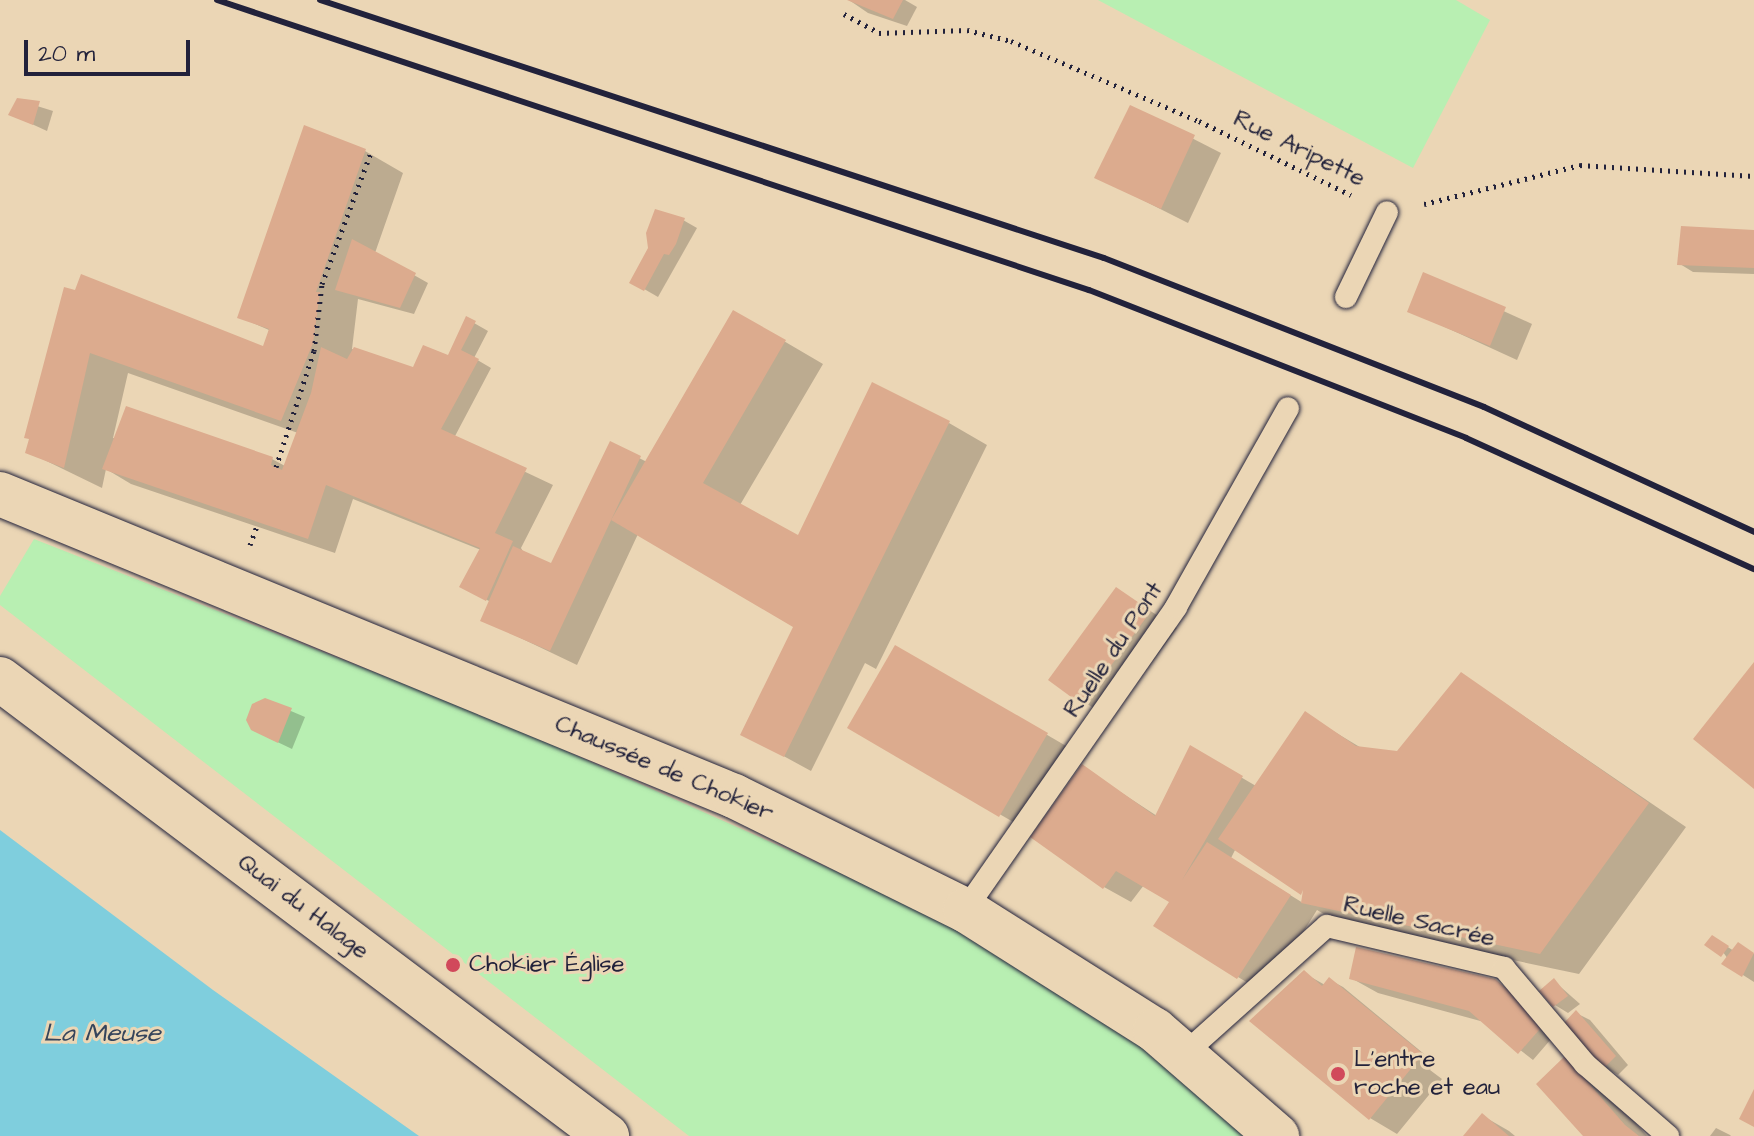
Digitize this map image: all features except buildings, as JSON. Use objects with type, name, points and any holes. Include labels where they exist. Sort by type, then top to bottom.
[{"type":"street","name":"Chaussée de Chokier","points":[[0,494],[734,796],[965,910],[1155,1030],[1277,1136]]},
{"type":"street","name":"Quai du Halage","points":[[0,679],[607,1136]]},
{"type":"lane","points":[[1346,297],[1387,212]]},
{"type":"lane","name":"Ruelle du Pont","points":[[965,910],[1176,607],[1288,408]]},
{"type":"lane","name":"Ruelle Sacrée","points":[[1183,1055],[1327,926],[1504,968],[1585,1064],[1668,1136]]},
{"type":"path","name":"Rue Aripette","points":[[844,14],[879,33],[967,30],[1011,41],[1199,121],[1387,212],[1580,165],[1754,176]]},
{"type":"path","points":[[276,467],[314,351],[322,284],[371,152]]},
{"type":"green space","points":[[1098,0],[1456,0],[1490,20],[1413,168]]},
{"type":"green space","points":[[34,539],[499,721],[948,921],[1070,981],[1260,1136],[689,1136],[0,605],[0,596]]},
{"type":"water","name":"La Meuse","points":[[0,830],[213,990],[419,1136],[0,1136]]},
{"type":"railway","points":[[217,0],[1089,290],[1466,438],[1754,569]]},
{"type":"railway","points":[[320,0],[1104,258],[1484,407],[1754,532]]},
{"type":"place","name":"Chokier Église","points":[[453,965]]},
{"type":"place","name":"L'entre roche et eau","points":[[1338,1074]]}]
